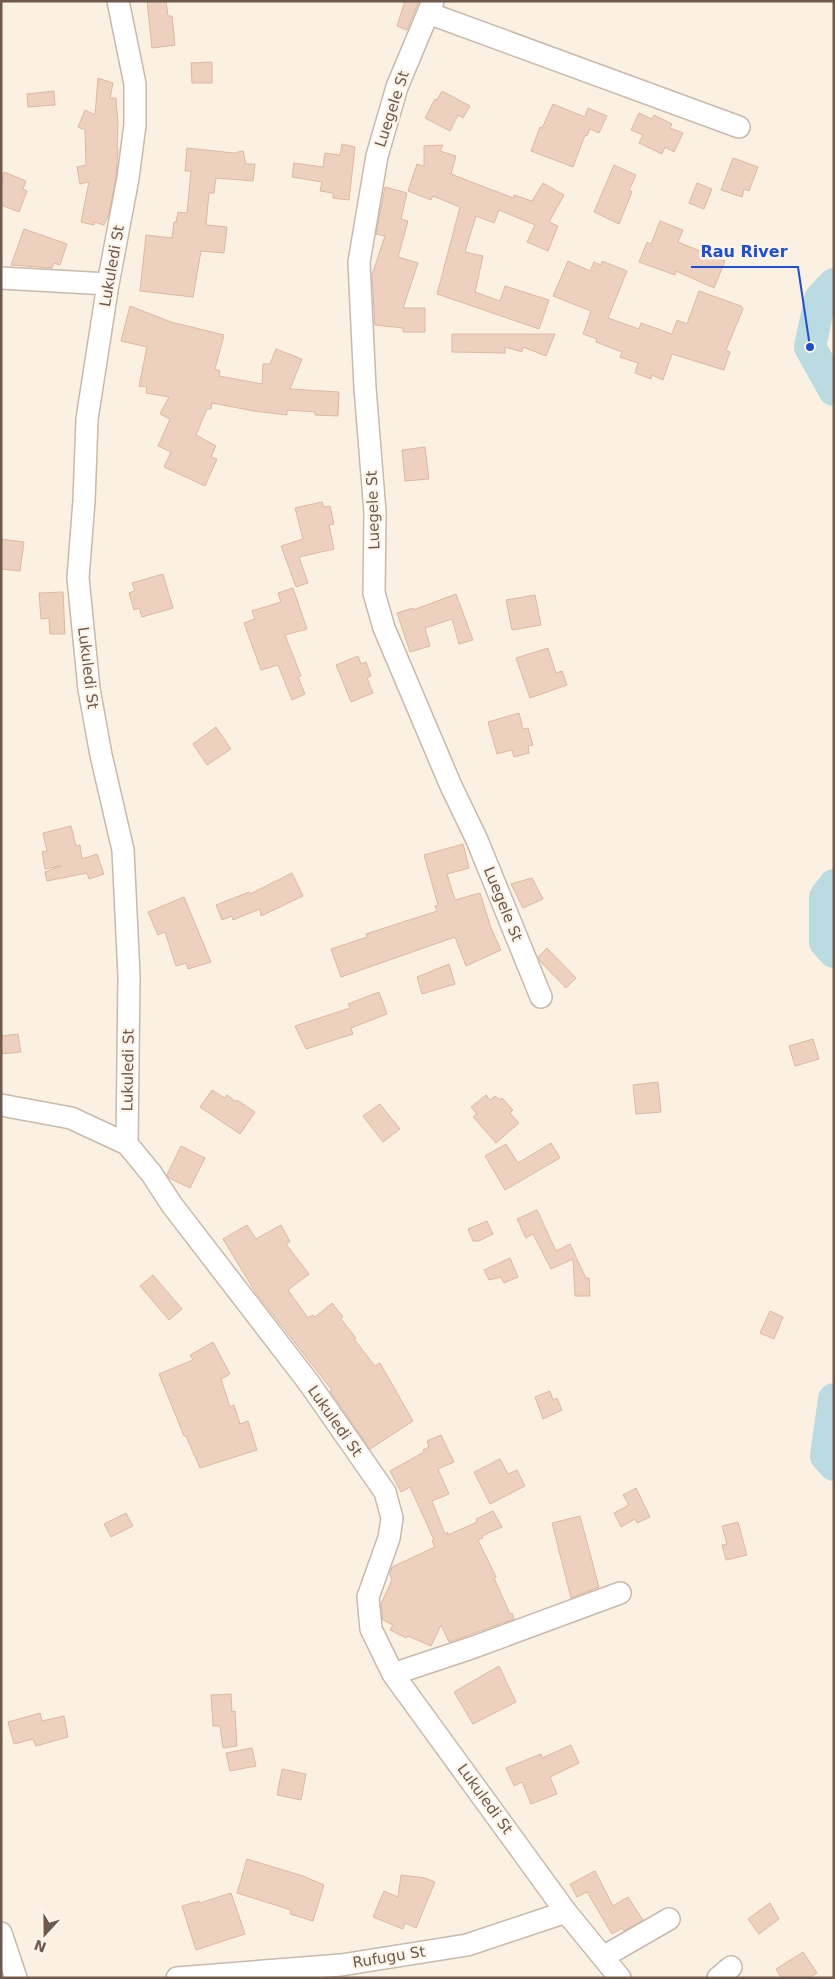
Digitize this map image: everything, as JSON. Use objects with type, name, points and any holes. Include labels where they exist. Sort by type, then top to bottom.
[{"type":"street","name":"Lukuledi St","points":[[118,1],[134,84],[135,125],[128,178],[108,284],[87,419],[84,501],[78,578],[89,689],[101,755],[123,850],[129,976],[127,1144],[151,1173],[172,1205],[308,1383],[385,1492],[392,1518],[389,1538],[368,1597],[371,1629],[393,1674],[566,1912],[620,1978]]},
{"type":"street","points":[[430,7],[739,127]]},
{"type":"street","name":"Luegele St","points":[[430,7],[397,87],[377,156],[359,262],[365,388],[375,512],[374,593],[384,628],[451,786],[477,840],[541,997]]},
{"type":"street","points":[[1,278],[108,284]]},
{"type":"street","points":[[1,1105],[71,1118],[127,1144]]},
{"type":"street","points":[[393,1674],[620,1593]]},
{"type":"street","name":"Rufugu St","points":[[177,1978],[340,1965],[467,1945],[566,1912]]},
{"type":"street","points":[[603,1957],[669,1920]]},
{"type":"street","points":[[1,1933],[16,1978]]},
{"type":"building","points":[[147,1],[166,1],[168,16],[172,16],[175,45],[152,48]]},
{"type":"building","points":[[405,1],[419,1],[407,30],[397,26]]},
{"type":"building","points":[[212,62],[212,83],[192,83],[191,63]]},
{"type":"building","points":[[98,78],[113,83],[110,98],[116,98],[118,125],[116,176],[109,214],[104,225],[94,222],[94,225],[81,222],[89,182],[80,184],[77,167],[86,165],[85,130],[78,127],[85,110],[95,115]]},
{"type":"building","points":[[54,91],[55,105],[28,107],[27,94]]},
{"type":"building","points":[[442,91],[470,106],[463,118],[458,115],[450,131],[425,118],[435,99],[437,100]]},
{"type":"building","points":[[553,104],[585,117],[588,108],[607,116],[599,133],[590,129],[587,136],[585,135],[573,167],[531,151],[540,127],[542,128]]},
{"type":"building","points":[[639,113],[652,119],[654,115],[672,124],[670,128],[683,133],[674,152],[665,147],[662,154],[639,143],[643,135],[631,130]]},
{"type":"building","points":[[342,144],[355,147],[349,200],[333,198],[333,193],[320,191],[322,182],[292,177],[294,163],[323,167],[325,153],[340,155]]},
{"type":"building","points":[[443,145],[440,151],[456,156],[451,174],[513,198],[514,195],[532,201],[543,183],[564,195],[549,222],[558,226],[548,251],[527,242],[535,225],[499,210],[494,223],[476,216],[465,252],[483,256],[475,292],[500,301],[505,286],[549,300],[539,329],[437,294],[460,207],[433,196],[431,200],[408,191],[417,164],[424,166],[424,146]]},
{"type":"building","points":[[187,148],[234,153],[243,151],[246,164],[255,164],[253,181],[216,178],[214,193],[209,193],[206,225],[227,227],[224,253],[201,251],[193,297],[140,291],[146,235],[172,238],[174,222],[176,222],[178,212],[187,213],[191,171],[185,171]]},
{"type":"building","points":[[733,158],[758,167],[749,191],[744,189],[742,197],[721,190]]},
{"type":"building","points":[[614,165],[636,175],[629,190],[632,192],[619,224],[594,212]]},
{"type":"building","points":[[4,172],[26,181],[23,189],[27,191],[19,212],[1,205],[1,186]]},
{"type":"building","points":[[697,183],[712,189],[704,209],[689,203]]},
{"type":"building","points":[[385,187],[407,193],[401,219],[408,221],[398,257],[418,263],[403,308],[425,308],[425,332],[403,332],[403,328],[375,325],[372,275],[385,236],[376,234]]},
{"type":"building","points":[[660,221],[683,230],[678,242],[725,261],[714,288],[676,271],[675,275],[639,262],[647,242],[651,244]]},
{"type":"building","points":[[24,229],[67,244],[60,265],[54,263],[52,268],[11,265]]},
{"type":"building","points":[[568,261],[590,271],[594,262],[601,265],[602,261],[627,271],[608,318],[639,329],[641,323],[672,334],[677,320],[687,324],[699,291],[741,306],[743,309],[726,350],[730,352],[724,370],[672,354],[663,380],[652,375],[651,379],[635,373],[638,363],[620,357],[622,352],[596,342],[597,339],[583,334],[591,311],[553,296]]},
{"type":"building","points":[[130,306],[171,322],[224,335],[215,369],[220,371],[219,376],[262,384],[263,364],[270,364],[276,349],[302,359],[290,389],[339,392],[338,416],[315,415],[315,412],[287,410],[287,415],[212,403],[211,409],[207,409],[196,435],[216,446],[211,457],[217,459],[205,486],[164,467],[171,452],[158,446],[170,419],[160,414],[169,397],[146,393],[147,387],[139,386],[147,347],[121,341]]},
{"type":"building","points":[[452,334],[555,334],[546,356],[523,347],[522,352],[505,347],[505,353],[452,352]]},
{"type":"building","points":[[425,447],[429,479],[405,481],[402,450]]},
{"type":"building","points":[[322,502],[324,507],[330,506],[334,524],[329,525],[334,549],[299,557],[308,583],[296,587],[281,546],[303,539],[295,508]]},
{"type":"building","points":[[1,539],[24,542],[20,571],[1,569]]},
{"type":"building","points":[[163,574],[173,608],[142,617],[139,608],[134,610],[129,593],[135,591],[132,583]]},
{"type":"building","points":[[293,588],[307,629],[285,635],[301,676],[298,677],[305,694],[292,700],[278,665],[261,670],[244,623],[255,619],[252,611],[281,602],[278,593]]},
{"type":"building","points":[[63,592],[65,634],[50,634],[49,618],[41,619],[39,593]]},
{"type":"building","points":[[456,594],[473,640],[459,644],[452,619],[425,628],[430,646],[410,652],[397,613],[413,608],[413,610]]},
{"type":"building","points":[[535,595],[541,625],[512,630],[506,600]]},
{"type":"building","points":[[548,648],[556,673],[562,671],[567,685],[530,698],[516,658]]},
{"type":"building","points":[[358,656],[361,664],[366,662],[371,676],[367,678],[373,693],[351,702],[336,665]]},
{"type":"building","points":[[519,713],[523,729],[528,728],[533,745],[528,746],[529,753],[514,757],[512,750],[497,754],[488,722]]},
{"type":"building","points":[[216,727],[231,749],[207,765],[193,744]]},
{"type":"building","points":[[71,826],[76,846],[80,845],[82,859],[97,854],[104,874],[89,879],[87,873],[47,881],[45,872],[61,866],[45,869],[42,852],[47,851],[43,833]]},
{"type":"building","points":[[463,844],[469,868],[447,874],[455,900],[480,893],[491,928],[501,950],[466,966],[455,937],[341,977],[331,949],[367,937],[366,934],[437,911],[435,906],[438,905],[424,855]]},
{"type":"building","points":[[292,873],[303,896],[261,916],[260,909],[233,920],[232,916],[222,920],[216,905],[249,892],[250,894]]},
{"type":"building","points":[[532,878],[543,899],[523,908],[511,884]]},
{"type":"building","points":[[184,897],[211,962],[188,969],[186,963],[176,966],[165,932],[158,935],[148,912]]},
{"type":"building","points":[[547,948],[576,978],[566,988],[538,957]]},
{"type":"building","points":[[449,964],[455,984],[422,994],[417,977]]},
{"type":"building","points":[[379,992],[387,1014],[351,1028],[353,1034],[306,1049],[295,1026],[350,1008],[348,1004]]},
{"type":"building","points":[[18,1034],[21,1052],[1,1054],[1,1036]]},
{"type":"building","points":[[813,1039],[819,1059],[795,1066],[789,1046]]},
{"type":"building","points":[[658,1082],[661,1112],[636,1114],[633,1085]]},
{"type":"building","points":[[212,1090],[225,1098],[227,1095],[236,1102],[237,1100],[255,1112],[240,1134],[200,1107]]},
{"type":"building","points":[[486,1095],[490,1100],[495,1096],[500,1100],[502,1098],[513,1110],[510,1113],[519,1123],[496,1143],[473,1117],[477,1114],[471,1107]]},
{"type":"building","points":[[380,1104],[400,1129],[383,1142],[363,1116]]},
{"type":"building","points":[[551,1143],[560,1158],[505,1190],[485,1156],[506,1144],[518,1163]]},
{"type":"building","points":[[181,1146],[205,1158],[190,1188],[169,1178],[167,1175]]},
{"type":"building","points":[[537,1210],[556,1251],[570,1244],[586,1278],[589,1278],[590,1296],[575,1296],[573,1259],[551,1269],[533,1234],[526,1238],[517,1219]]},
{"type":"building","points":[[487,1221],[493,1234],[479,1241],[473,1241],[468,1229]]},
{"type":"building","points":[[247,1225],[256,1239],[281,1225],[290,1242],[286,1244],[309,1274],[288,1290],[308,1318],[313,1315],[315,1317],[332,1303],[343,1317],[341,1319],[356,1338],[354,1339],[375,1366],[380,1363],[413,1421],[370,1449],[330,1391],[332,1390],[256,1293],[223,1239]]},
{"type":"building","points":[[510,1258],[518,1277],[504,1283],[501,1277],[489,1280],[484,1270]]},
{"type":"building","points":[[153,1275],[182,1309],[169,1320],[140,1286]]},
{"type":"building","points":[[770,1311],[783,1317],[774,1339],[760,1333]]},
{"type":"building","points":[[213,1342],[230,1374],[221,1379],[230,1407],[234,1405],[240,1424],[248,1421],[257,1450],[200,1468],[186,1436],[184,1436],[159,1374],[193,1360],[190,1355]]},
{"type":"building","points":[[550,1391],[553,1400],[557,1398],[562,1410],[543,1419],[535,1397]]},
{"type":"building","points":[[441,1435],[454,1462],[438,1469],[449,1494],[432,1501],[445,1534],[448,1532],[448,1535],[477,1522],[476,1519],[493,1511],[502,1527],[482,1536],[483,1538],[478,1540],[496,1577],[494,1578],[510,1614],[512,1613],[514,1619],[449,1642],[441,1625],[431,1646],[408,1636],[406,1638],[390,1630],[393,1625],[383,1620],[381,1604],[392,1580],[390,1574],[392,1567],[435,1547],[432,1541],[434,1540],[410,1487],[401,1492],[390,1471],[424,1452],[423,1450],[429,1447],[427,1441]]},
{"type":"building","points":[[500,1459],[508,1474],[517,1470],[525,1486],[490,1504],[474,1472]]},
{"type":"building","points":[[636,1488],[650,1517],[637,1523],[635,1519],[621,1527],[614,1513],[629,1505],[623,1495]]},
{"type":"building","points":[[126,1513],[133,1526],[111,1537],[104,1524]]},
{"type":"building","points":[[580,1516],[599,1587],[571,1598],[552,1523]]},
{"type":"building","points":[[738,1522],[747,1555],[726,1560],[722,1545],[727,1544],[722,1526]]},
{"type":"building","points":[[499,1666],[516,1702],[473,1724],[454,1692]]},
{"type":"building","points":[[231,1694],[232,1712],[235,1711],[237,1746],[223,1748],[220,1726],[213,1726],[211,1695]]},
{"type":"building","points":[[40,1713],[42,1721],[64,1716],[68,1737],[36,1746],[33,1739],[14,1744],[8,1722]]},
{"type":"building","points":[[571,1745],[579,1763],[550,1777],[557,1794],[531,1804],[522,1782],[514,1786],[506,1768],[541,1754],[542,1758]]},
{"type":"building","points":[[252,1748],[256,1766],[230,1771],[226,1753]]},
{"type":"building","points":[[282,1769],[306,1774],[301,1800],[277,1795]]},
{"type":"building","points":[[247,1859],[303,1876],[324,1885],[313,1921],[290,1914],[291,1910],[237,1893]]},
{"type":"building","points":[[595,1871],[613,1906],[628,1897],[643,1920],[624,1931],[622,1928],[612,1934],[587,1892],[577,1897],[570,1884]]},
{"type":"building","points":[[401,1875],[425,1878],[435,1882],[416,1928],[405,1923],[403,1929],[373,1917],[384,1891],[398,1897]]},
{"type":"building","points":[[231,1893],[245,1934],[196,1950],[182,1906],[199,1901],[200,1903]]},
{"type":"building","points":[[770,1903],[779,1919],[759,1934],[748,1919]]},
{"type":"building","points":[[803,1952],[817,1973],[809,1978],[781,1978],[776,1969]]},
{"type":"waterway","points":[[834,284],[820,299],[810,347],[834,390]]},
{"type":"waterway","points":[[834,885],[825,897],[825,942],[834,952]]},
{"type":"waterway","points":[[834,1399],[826,1456],[834,1465]]},
{"type":"place","name":"Rau River","points":[[810,347]]}]
